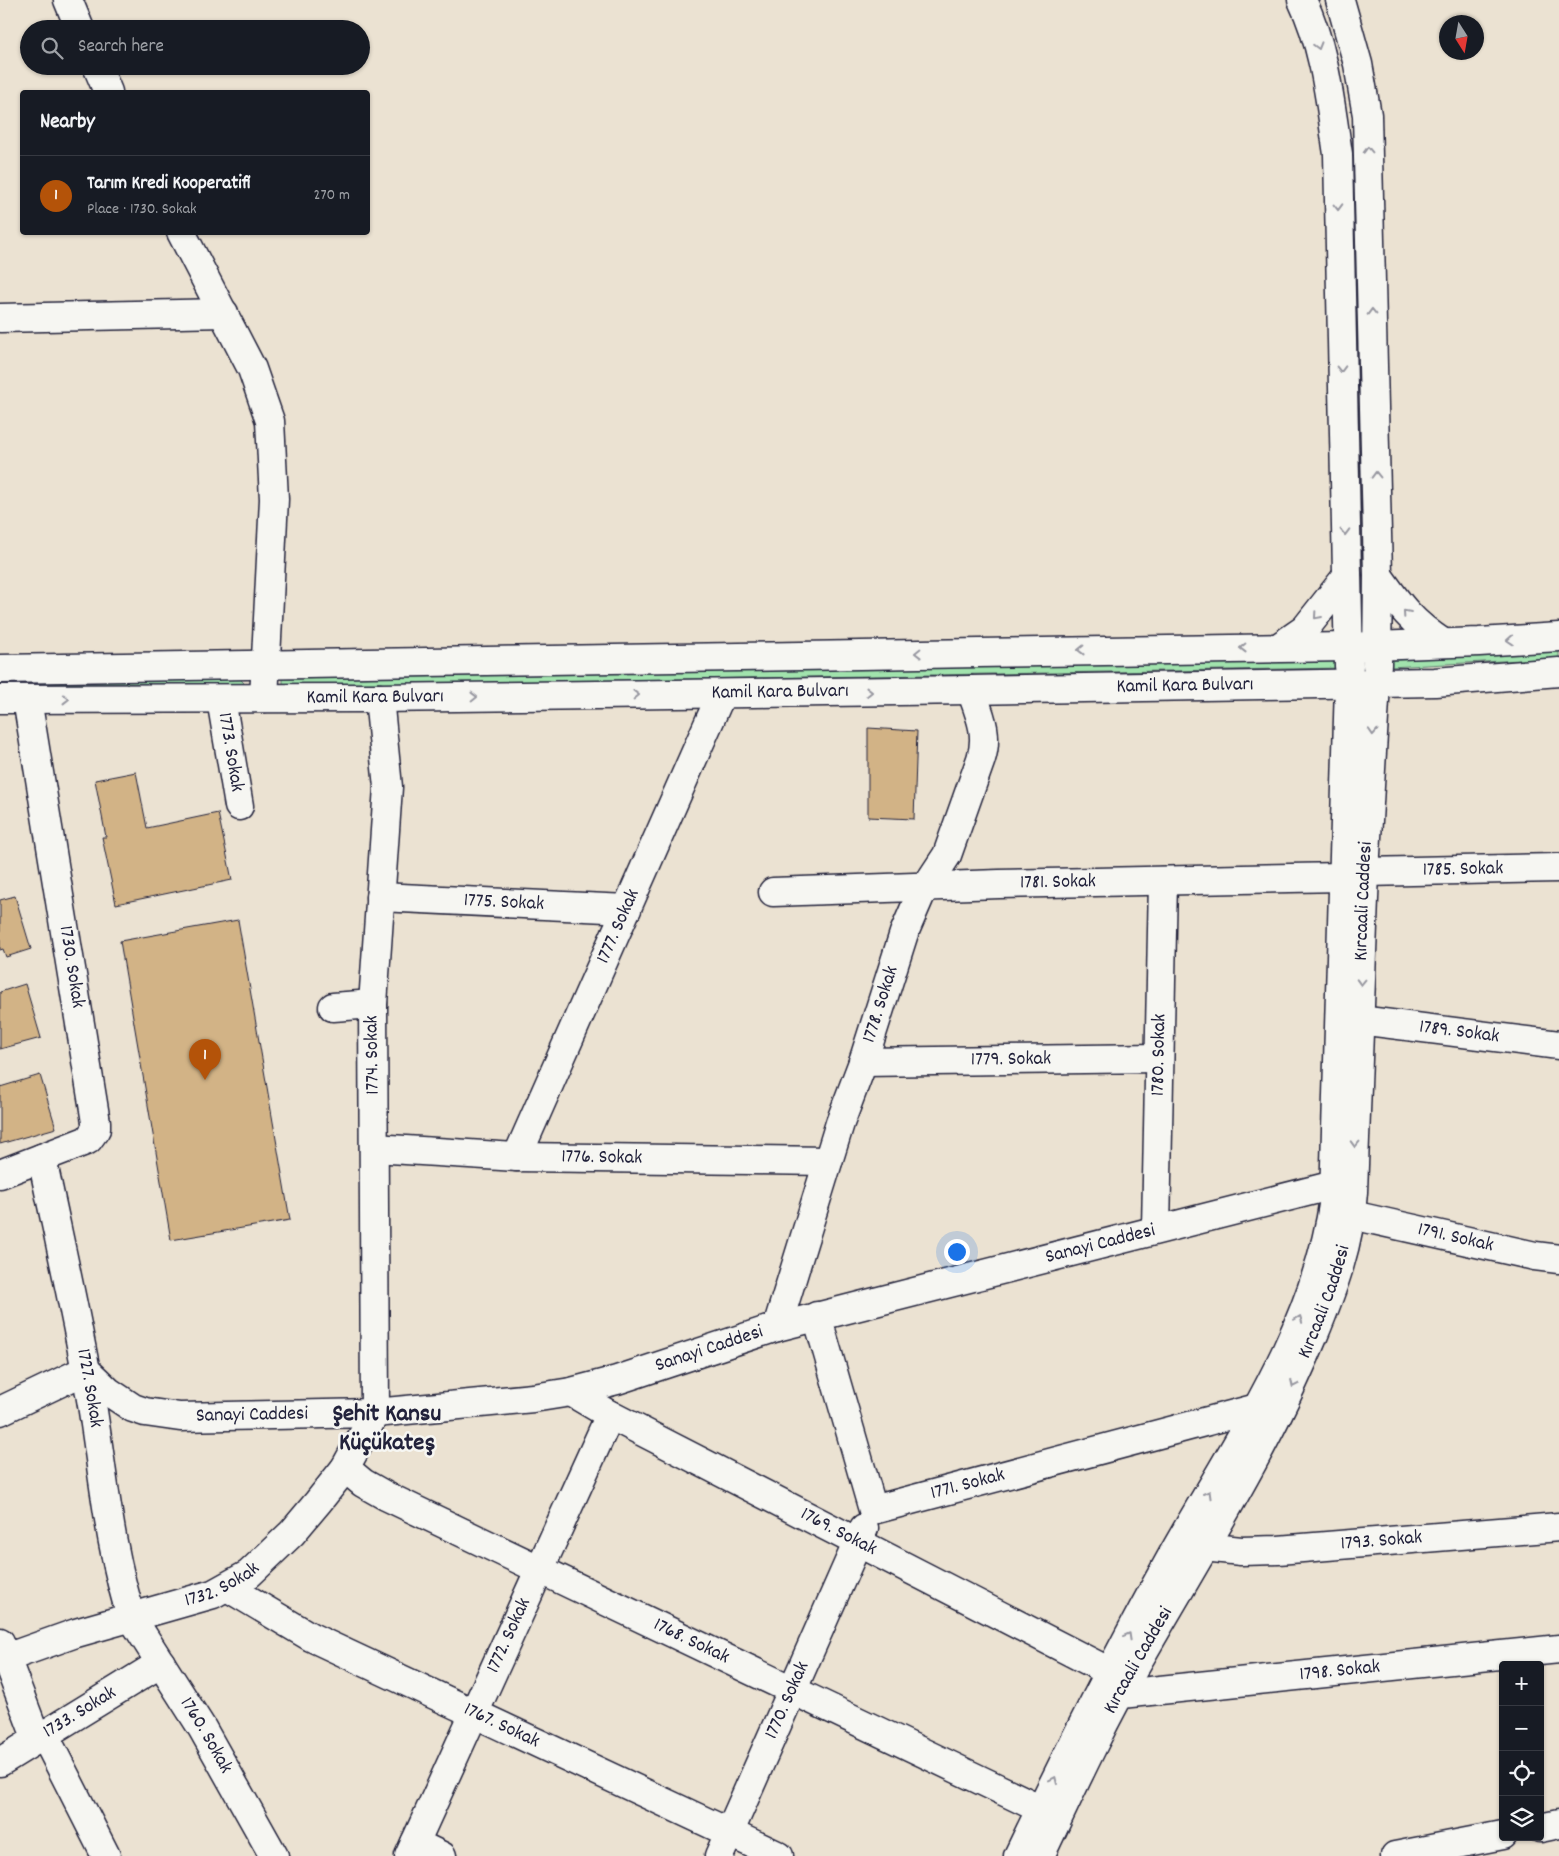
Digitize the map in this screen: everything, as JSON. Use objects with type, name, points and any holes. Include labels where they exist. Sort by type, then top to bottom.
[{"type":"street","points":[[68,0],[76,20]]},
{"type":"street","name":"Kırcaali Caddesi","points":[[1040,1856],[1083,1765],[1114,1683],[1204,1547],[1295,1382],[1338,1274],[1352,1215],[1359,1020],[1346,578],[1338,154],[1329,92],[1319,48],[1302,0]]},
{"type":"street","name":"Kırcaali Caddesi","points":[[1018,1856],[1040,1809],[1114,1683],[1257,1408],[1295,1329],[1313,1283],[1332,1217],[1354,874],[1376,683],[1378,646],[1367,115],[1358,64],[1340,0]]},
{"type":"street","points":[[100,75],[107,90]]},
{"type":"street","points":[[183,235],[252,369],[270,421],[274,498],[264,698]]},
{"type":"street","points":[[0,318],[224,313]]},
{"type":"street","points":[[1378,575],[1397,603],[1419,627],[1443,643]]},
{"type":"street","points":[[1279,647],[1305,629],[1346,578]]},
{"type":"street","name":"Kamil Kara Bulvarı","points":[[0,668],[1348,647],[1559,636]]},
{"type":"street","name":"Kamil Kara Bulvarı","points":[[0,698],[379,698],[721,695],[1349,684],[1444,681],[1559,672]]},
{"type":"street","name":"1778. Sokak","points":[[777,1327],[828,1161],[863,1062],[904,933],[917,903],[947,855],[985,747],[982,720],[971,690]]},
{"type":"street","name":"1777. Sokak","points":[[517,1157],[721,695]]},
{"type":"street","name":"1773. Sokak","points":[[222,698],[239,806]]},
{"type":"street","name":"1774. Sokak","points":[[375,1413],[373,1004],[388,787],[379,698]]},
{"type":"street","name":"1730. Sokak","points":[[0,1174],[88,1140],[93,1135],[96,1122],[27,699]]},
{"type":"street","name":"1785. Sokak","points":[[1354,874],[1559,868]]},
{"type":"street","name":"1781. Sokak","points":[[773,892],[1354,874]]},
{"type":"street","name":"1780. Sokak","points":[[1156,1229],[1162,880]]},
{"type":"street","name":"1775. Sokak","points":[[380,897],[627,909]]},
{"type":"street","points":[[333,1007],[373,1004]]},
{"type":"street","name":"1789. Sokak","points":[[1359,1020],[1559,1045]]},
{"type":"street","name":"1779. Sokak","points":[[863,1062],[1159,1058]]},
{"type":"street","name":"1776. Sokak","points":[[374,1148],[517,1157],[828,1161]]},
{"type":"street","name":"1727. Sokak","points":[[42,1158],[86,1370],[117,1558],[132,1618]]},
{"type":"street","name":"Sanayi Caddesi","points":[[86,1370],[121,1401],[145,1412],[180,1417],[375,1413],[534,1398],[571,1392],[617,1380],[777,1327],[817,1316],[1334,1184]]},
{"type":"street","name":"1791. Sokak","points":[[1352,1215],[1535,1256],[1559,1259]]},
{"type":"street","points":[[817,1316],[873,1510]]},
{"type":"street","points":[[0,1411],[86,1370]]},
{"type":"street","name":"1769. Sokak","points":[[571,1392],[610,1415],[857,1544],[1114,1683]]},
{"type":"street","name":"1771. Sokak","points":[[873,1510],[1257,1408]]},
{"type":"street","name":"1732. Sokak","points":[[2,1653],[194,1600],[227,1587],[249,1574],[280,1545],[345,1468],[375,1413]]},
{"type":"street","name":"1772. Sokak","points":[[412,1850],[610,1415]]},
{"type":"street","name":"1768. Sokak","points":[[345,1468],[379,1493],[1040,1809]]},
{"type":"street","name":"1770. Sokak","points":[[724,1845],[873,1510]]},
{"type":"street","name":"1793. Sokak","points":[[1204,1547],[1241,1551],[1278,1550],[1559,1527]]},
{"type":"street","name":"1767. Sokak","points":[[227,1587],[311,1637],[476,1713],[724,1845],[779,1856]]},
{"type":"street","name":"1760. Sokak","points":[[132,1618],[227,1769],[274,1856]]},
{"type":"street","name":"1798. Sokak","points":[[1114,1683],[1559,1649]]},
{"type":"street","points":[[2,1653],[41,1738],[106,1856]]},
{"type":"street","name":"1733. Sokak","points":[[0,1762],[160,1663]]},
{"type":"street","points":[[1544,1827],[1559,1824]]},
{"type":"street","points":[[1407,1855],[1499,1836]]},
{"type":"street","points":[[412,1850],[442,1856]]},
{"type":"green space","points":[[1559,649],[1559,658],[1389,667],[1388,660],[1489,656]]},
{"type":"green space","points":[[1338,661],[1340,668],[283,686],[283,679]]},
{"type":"green space","points":[[239,678],[247,686],[0,687],[0,680]]},
{"type":"building","points":[[868,728],[917,731],[914,819],[868,817]]},
{"type":"building","points":[[136,772],[147,828],[218,813],[232,880],[116,904],[102,837],[106,837],[95,780]]},
{"type":"building","points":[[15,896],[31,949],[6,957],[3,949],[0,950],[0,900]]},
{"type":"building","points":[[238,920],[290,1220],[171,1240],[120,941]]},
{"type":"building","points":[[25,984],[41,1038],[0,1049],[0,992]]},
{"type":"building","points":[[40,1075],[56,1128],[0,1144],[0,1087]]},
{"type":"place","name":"Tarım Kredi Kooperatifi","points":[[205,1080]]},
{"type":"district","name":"Şehit Kansu Küçükateş","points":[[387,1430]]}]
